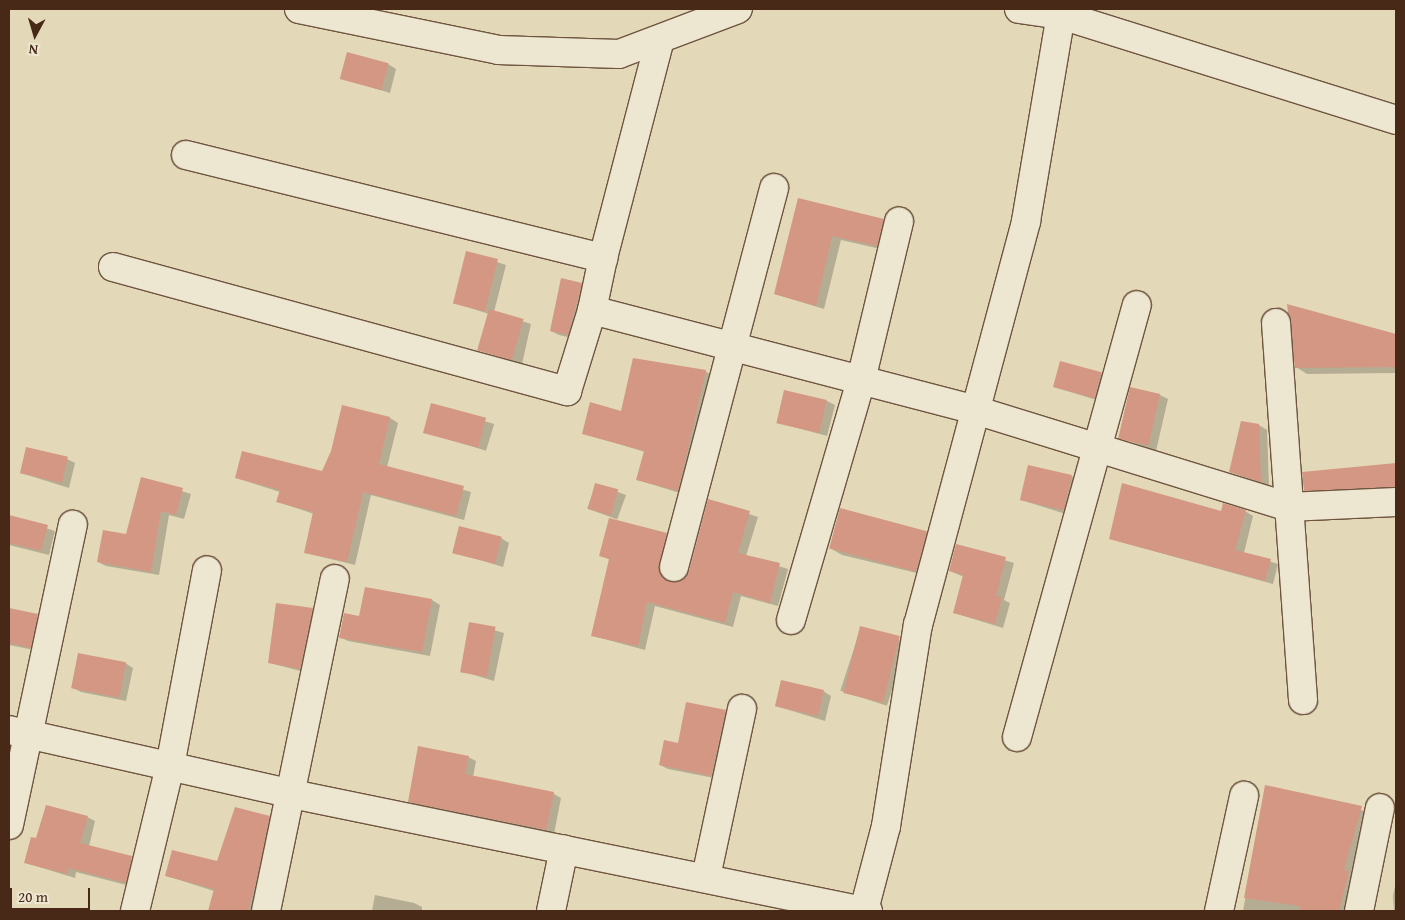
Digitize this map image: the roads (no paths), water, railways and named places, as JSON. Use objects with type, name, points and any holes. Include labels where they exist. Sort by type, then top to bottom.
[{"type":"street","points":[[299,9],[498,50],[618,54],[738,9]]},
{"type":"street","points":[[1019,9],[1061,15],[1396,120]]},
{"type":"street","points":[[18,732],[292,794],[706,877],[865,911],[886,826],[918,625],[1026,221],[1061,15]]},
{"type":"street","points":[[113,267],[567,392],[592,310],[603,258],[660,39]]},
{"type":"street","points":[[186,155],[603,258]]},
{"type":"street","points":[[674,567],[734,347],[774,188]]},
{"type":"street","points":[[791,620],[861,380],[899,222]]},
{"type":"street","points":[[1017,737],[1137,305]]},
{"type":"street","points":[[592,310],[975,410],[1288,507],[1396,502]]},
{"type":"street","points":[[1276,323],[1303,700]]},
{"type":"street","points":[[9,825],[18,732],[73,525]]},
{"type":"street","points":[[135,911],[170,766],[207,570]]},
{"type":"street","points":[[266,911],[292,794],[335,579]]},
{"type":"street","points":[[706,877],[742,709]]},
{"type":"street","points":[[1220,911],[1244,796]]},
{"type":"street","points":[[1360,911],[1380,808]]},
{"type":"street","points":[[551,911],[564,849]]}]
